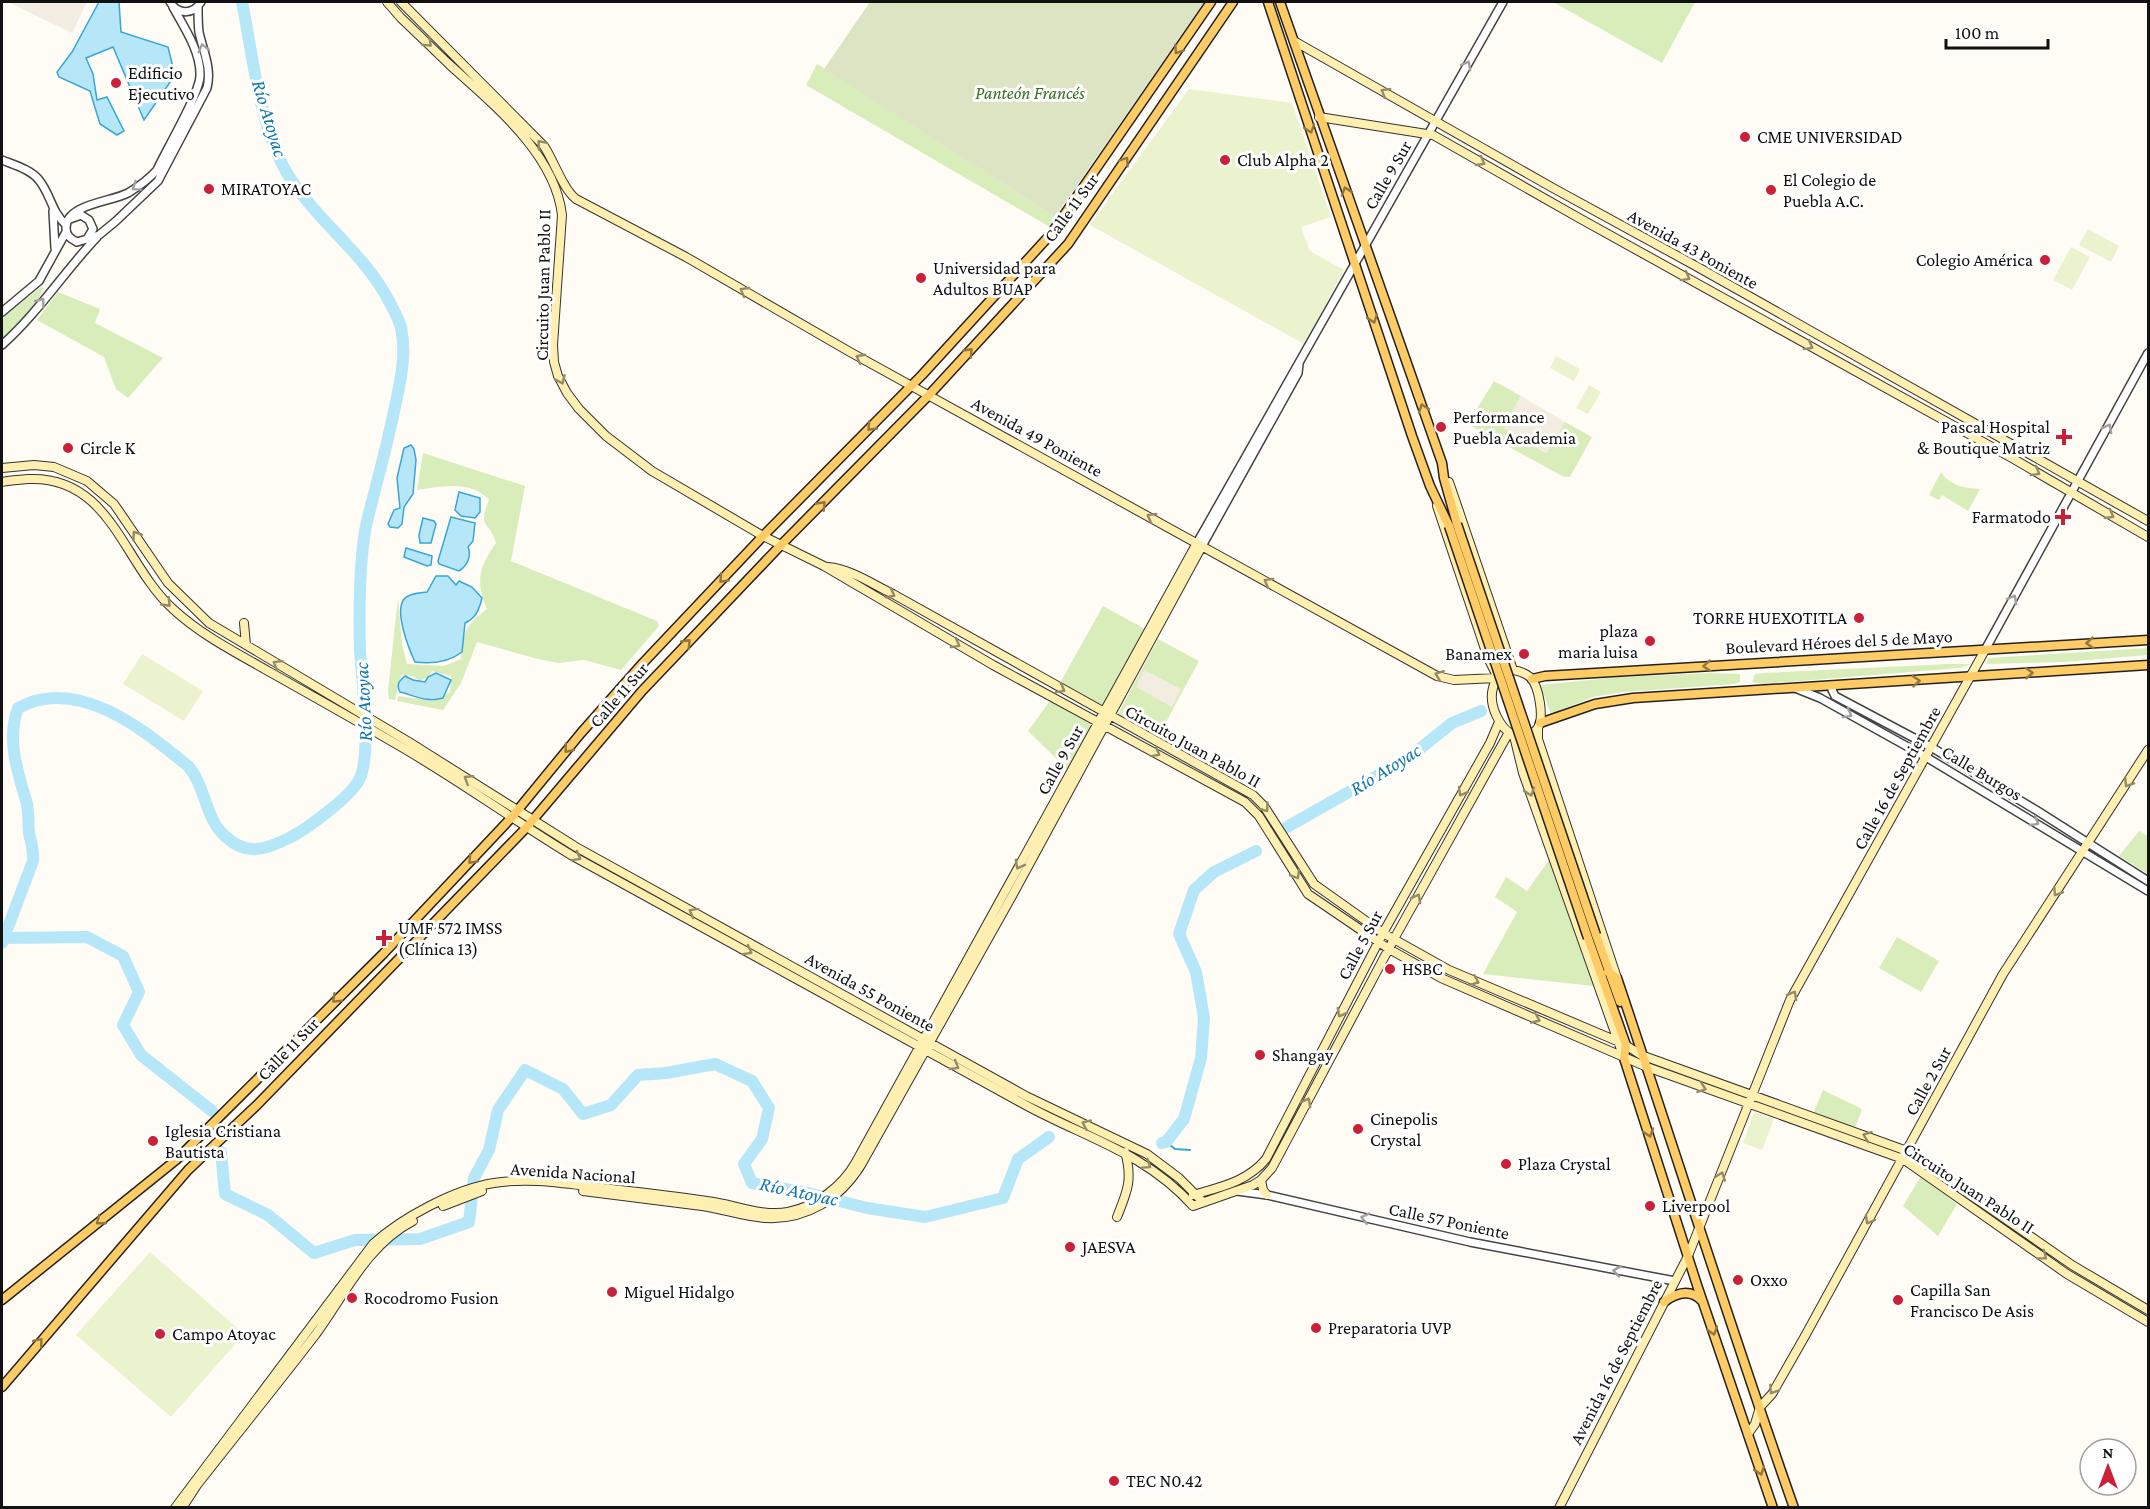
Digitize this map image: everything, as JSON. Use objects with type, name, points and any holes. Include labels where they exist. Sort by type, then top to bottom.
[{"type":"main road","name":"Circuito Juan Pablo II","points":[[387,2],[510,122],[538,155],[554,185],[562,215],[553,345],[558,376],[579,409],[619,448],[652,471],[780,546],[824,566],[950,640],[1253,808],[1308,894],[1389,949],[1441,978],[1624,1058],[1903,1159],[2067,1274],[2148,1322]]},
{"type":"main road","name":"Circuito Juan Pablo II","points":[[401,2],[544,146],[554,160],[570,194]]},
{"type":"main road","name":"Calle 11 Sur","points":[[2,1300],[176,1161],[383,954],[515,814],[581,733],[643,663],[763,536],[912,386],[1051,234],[1211,2]]},
{"type":"main road","name":"Calle 11 Sur","points":[[2,1387],[188,1170],[274,1088],[526,828],[642,692],[780,546],[929,395],[1068,244],[1233,2]]},
{"type":"main road","points":[[1268,2],[1354,264],[1484,647],[1497,678]]},
{"type":"main road","points":[[1280,2],[1471,542],[1513,670]]},
{"type":"main road","name":"Avenida 43 Poniente","points":[[1294,41],[2148,521]]},
{"type":"main road","name":"Avenida 43 Poniente","points":[[1319,117],[1430,133],[2148,537]]},
{"type":"main road","name":"Avenida 49 Poniente","points":[[570,194],[1437,676],[1454,680],[1497,678]]},
{"type":"main road","points":[[1442,463],[1453,525],[1592,936],[1622,1043],[1624,1058],[1773,1508]]},
{"type":"main road","points":[[2,468],[34,465],[54,467],[87,481],[114,504],[175,590],[209,623],[325,698]]},
{"type":"main road","points":[[2,482],[50,479],[78,491],[106,515],[144,575],[173,609],[216,641],[325,698],[515,814]]},
{"type":"main road","points":[[1430,486],[1453,525]]},
{"type":"main road","name":"Calle 9 Sur","points":[[853,1173],[1199,545]]},
{"type":"main road","name":"Circuito Juan Pablo II","points":[[824,566],[839,568],[893,594],[1253,795],[1264,806],[1314,884],[1383,933],[1449,970],[1622,1043],[1641,1055],[1907,1150],[2072,1264],[2148,1310]]},
{"type":"main road","points":[[244,622],[246,645]]},
{"type":"main road","name":"Boulevard Héroes del 5 de Mayo","points":[[1532,679],[1545,676],[1741,663],[2148,640]]},
{"type":"main road","name":"Calle 16 de Septiembre","points":[[1699,1231],[1790,1000],[1985,650]]},
{"type":"main road","points":[[1511,735],[1528,735],[1539,726],[1606,702],[1699,693],[1833,687],[2148,665]]},
{"type":"main road","points":[[1622,1043],[1511,735],[1499,722],[1491,694],[1497,678],[1513,670],[1532,679],[1542,713],[1538,739],[1699,1231],[1794,1508]]},
{"type":"main road","name":"Calle 5 Sur","points":[[1218,1188],[1244,1179],[1266,1159],[1378,942],[1490,743],[1499,722]]},
{"type":"main road","name":"Calle 5 Sur","points":[[1193,1206],[1253,1185],[1272,1168],[1394,939],[1511,735]]},
{"type":"main road","name":"Calle 2 Sur","points":[[1748,1434],[1755,1424],[1760,1407],[1772,1394],[1783,1375],[2003,974],[2148,750]]},
{"type":"main road","name":"Avenida 55 Poniente","points":[[515,814],[532,820],[925,1044],[1022,1104],[1125,1152],[1156,1171],[1193,1206]]},
{"type":"main road","name":"Avenida 55 Poniente","points":[[515,814],[526,828],[925,1044],[1147,1154],[1179,1178],[1203,1202]]},
{"type":"main road","points":[[1592,936],[1625,1017],[1632,1021]]},
{"type":"main road","points":[[1608,972],[1617,978]]},
{"type":"main road","name":"Circuito Juan Pablo II","points":[[1624,1058],[1641,1055]]},
{"type":"main road","points":[[1283,1123],[1294,1127]]},
{"type":"main road","points":[[1117,1217],[1130,1181],[1125,1152]]},
{"type":"main road","name":"Avenida Nacional","points":[[175,1508],[375,1246],[405,1222],[466,1194],[492,1185],[563,1189],[705,1206],[764,1218],[788,1217],[812,1211],[820,1202],[840,1188],[853,1173]]},
{"type":"main road","points":[[1261,1180],[1263,1190],[1267,1195]]},
{"type":"main road","points":[[1186,1198],[1218,1188]]},
{"type":"main road","name":"Avenida 16 de Septiembre","points":[[1559,1508],[1699,1231]]},
{"type":"main road","name":"Avenida Nacional","points":[[182,1508],[197,1485],[317,1332],[375,1246]]},
{"type":"main road","points":[[1664,1302],[1679,1293],[1687,1292],[1695,1294],[1703,1302]]},
{"type":"street","name":"Calle 9 Sur","points":[[1199,545],[1298,373],[1299,364],[1354,264],[1503,2]]},
{"type":"street","points":[[171,4],[177,10],[188,12],[199,4]]},
{"type":"street","points":[[2,312],[39,281],[68,225],[82,208],[127,193],[151,177],[156,170],[199,85],[199,64],[194,48],[171,4]]},
{"type":"street","points":[[2,345],[27,321],[86,248],[158,181],[207,88],[209,69],[199,30],[199,4]]},
{"type":"street","points":[[2,160],[28,171],[38,179],[46,191],[53,209],[54,252]]},
{"type":"street","points":[[53,209],[68,225],[69,237],[77,242],[99,235]]},
{"type":"street","points":[[68,225],[81,215],[89,220],[93,229],[86,248]]},
{"type":"street","name":"Calle 16 de Septiembre","points":[[1985,650],[2148,353]]},
{"type":"street","name":"Calle Burgos","points":[[1833,687],[1835,696],[1931,747],[2089,843],[2148,882]]},
{"type":"street","name":"Calle Burgos","points":[[1795,688],[1820,698],[1926,757],[2148,891]]},
{"type":"street","name":"Calle 57 Poniente","points":[[1218,1188],[1267,1195],[1470,1242],[1675,1281]]},
{"type":"green space","name":"Panteón Francés","points":[[870,2],[1204,2],[1055,217],[824,69]]},
{"type":"green space","points":[[1553,2],[1695,2],[1662,63]]},
{"type":"green space","points":[[817,64],[1058,220],[1050,227],[806,85]]},
{"type":"green space","name":"Club Alpha 2","points":[[1189,89],[1292,103],[1331,217],[1301,227],[1310,251],[1344,270],[1304,344],[1090,225]]},
{"type":"green space","points":[[2088,229],[2119,246],[2111,262],[2079,245]]},
{"type":"green space","points":[[2071,247],[2090,257],[2072,290],[2053,280]]},
{"type":"green space","points":[[41,287],[44,288],[34,307],[2,341],[2,318]]},
{"type":"green space","points":[[58,292],[100,309],[95,323],[163,358],[128,398],[116,389],[104,357],[37,320]]},
{"type":"green space","points":[[1556,356],[1580,369],[1574,381],[1550,368]]},
{"type":"green space","points":[[1494,381],[1521,396],[1504,428],[1546,453],[1565,422],[1592,437],[1570,477],[1564,477],[1471,426],[1470,420]]},
{"type":"green space","points":[[1589,385],[1601,392],[1588,414],[1576,408]]},
{"type":"green space","points":[[423,453],[525,486],[511,561],[657,621],[659,626],[621,670],[584,660],[558,663],[477,642],[461,683],[443,710],[397,701],[398,696],[433,701],[450,692],[451,676],[432,671],[428,677],[420,681],[412,676],[401,675],[395,700],[389,699],[398,598],[402,644],[407,664],[444,666],[461,659],[466,630],[487,609],[481,590],[481,574],[496,543],[484,520],[489,500],[474,489],[465,487],[446,486],[417,490]]},
{"type":"green space","points":[[1941,472],[1953,483],[1980,489],[1968,511],[1942,495],[1939,500],[1929,495]]},
{"type":"green space","points":[[1103,606],[1145,629],[1103,706],[1060,683]]},
{"type":"green space","points":[[1158,639],[1199,661],[1159,735],[1118,714]]},
{"type":"green space","points":[[2148,648],[2148,655],[2064,662],[1986,664],[1988,658]]},
{"type":"green space","points":[[142,654],[203,691],[184,721],[123,684]]},
{"type":"green space","points":[[1972,664],[1960,668],[1763,684],[1752,682],[1755,674],[1763,673]]},
{"type":"green space","points":[[1740,674],[1740,682],[1624,692],[1593,697],[1551,714],[1540,685],[1619,677]]},
{"type":"green space","points":[[1050,701],[1090,724],[1091,730],[1069,771],[1028,731]]},
{"type":"green space","points":[[2139,831],[2148,836],[2148,874],[2119,856]]},
{"type":"green space","points":[[1549,860],[1594,986],[1483,974],[1517,912],[1495,897],[1506,877],[1527,891]]},
{"type":"green space","points":[[1897,937],[1939,961],[1921,992],[1879,968]]},
{"type":"green space","points":[[1823,1090],[1862,1109],[1855,1128],[1813,1114]]},
{"type":"green space","points":[[1754,1112],[1774,1119],[1762,1150],[1743,1143]]},
{"type":"green space","points":[[1921,1176],[1957,1204],[1938,1236],[1903,1206]]},
{"type":"green space","name":"Campo Atoyac","points":[[150,1252],[244,1334],[171,1417],[76,1335]]},
{"type":"shaded area","points":[[8,2],[87,2],[72,33]]},
{"type":"shaded area","points":[[1521,396],[1565,422],[1547,453],[1503,428]]},
{"type":"shaded area","points":[[1144,670],[1181,689],[1172,707],[1136,687]]},
{"type":"water","points":[[99,2],[119,2],[121,32],[168,47],[175,75],[144,120],[113,47],[86,58],[93,74],[97,100],[107,97],[124,131],[117,135],[100,124],[90,91],[59,77],[57,72],[72,52]]},
{"type":"water","points":[[411,445],[416,460],[413,494],[404,507],[402,524],[398,528],[390,527],[388,524],[394,510],[400,508],[397,478],[404,448]]},
{"type":"water","points":[[459,492],[480,498],[480,512],[475,518],[461,516],[455,510]]},
{"type":"water","points":[[451,517],[475,523],[473,541],[468,547],[468,560],[459,571],[439,564],[438,561]]},
{"type":"water","points":[[423,518],[434,521],[436,524],[431,543],[420,543],[419,535]]},
{"type":"water","points":[[406,548],[432,556],[431,565],[427,566],[404,557]]},
{"type":"water","points":[[436,576],[448,576],[456,585],[459,581],[472,587],[482,598],[472,619],[465,623],[462,652],[440,662],[415,662],[404,630],[401,605],[409,596],[427,592]]},
{"type":"water","points":[[436,673],[451,680],[443,698],[427,699],[400,692],[399,683],[405,676],[425,682],[428,677]]},
{"type":"waterway","name":"Río Atoyac","points":[[2,943],[33,861],[27,804],[13,744],[18,708],[41,700],[64,698],[87,702],[131,723],[188,766],[199,783],[209,812],[219,830],[234,843],[249,849],[272,846],[306,828],[347,795],[359,780],[363,769],[366,737],[360,651],[362,552],[366,525],[400,379],[403,354],[401,328],[380,285],[312,207],[287,173],[277,154],[263,112],[242,2]]},
{"type":"waterway","name":"Río Atoyac","points":[[1287,827],[1407,759],[1452,723],[1481,711]]},
{"type":"waterway","name":"Río Atoyac","points":[[1162,1143],[1166,1142],[1184,1119],[1201,1058],[1204,1018],[1196,972],[1179,934],[1194,890],[1214,872],[1256,851]]},
{"type":"waterway","name":"Río Atoyac","points":[[4,938],[87,937],[123,956],[139,992],[123,1025],[141,1055],[212,1111]]},
{"type":"waterway","name":"Río Atoyac","points":[[221,1152],[225,1194],[268,1215],[314,1253],[355,1240],[420,1239],[469,1222],[474,1178],[489,1150],[498,1110],[525,1070],[563,1089],[583,1114],[611,1105],[638,1075],[666,1073],[715,1064],[752,1081],[769,1108],[762,1139],[744,1164],[752,1183],[808,1193],[867,1208],[925,1217],[1003,1198],[1018,1159],[1049,1137]]},
{"type":"waterway","points":[[1166,1142],[1175,1149],[1190,1150]]},
{"type":"place","name":"Edificio Ejecutivo","points":[[116,83]]},
{"type":"place","name":"CME UNIVERSIDAD","points":[[1745,137]]},
{"type":"place","name":"Club Alpha 2","points":[[1225,160]]},
{"type":"place","name":"MIRATOYAC","points":[[209,189]]},
{"type":"place","name":"El Colegio de Puebla A.C.","points":[[1771,190]]},
{"type":"place","name":"Colegio América","points":[[2045,260]]},
{"type":"place","name":"Universidad para Adultos BUAP","points":[[921,278]]},
{"type":"place","name":"Performance Puebla Academia","points":[[1441,427]]},
{"type":"place","name":"Pascal Hospital & Boutique Matriz","points":[[2064,437]]},
{"type":"place","name":"Circle K","points":[[68,448]]},
{"type":"place","name":"Farmatodo","points":[[2063,517]]},
{"type":"place","name":"TORRE HUEXOTITLA","points":[[1859,618]]},
{"type":"place","name":"plaza maria luisa","points":[[1650,641]]},
{"type":"place","name":"Banamex","points":[[1524,654]]},
{"type":"place","name":"UMF 572 IMSS (Clínica 13)","points":[[384,938]]},
{"type":"place","name":"HSBC","points":[[1390,969]]},
{"type":"place","name":"Shangay","points":[[1260,1055]]},
{"type":"place","name":"Cinepolis Crystal","points":[[1358,1129]]},
{"type":"place","name":"Iglesia Cristiana Bautista","points":[[153,1141]]},
{"type":"place","name":"Plaza Crystal","points":[[1506,1164]]},
{"type":"place","name":"Liverpool","points":[[1650,1206]]},
{"type":"place","name":"JAESVA","points":[[1070,1247]]},
{"type":"place","name":"Oxxo","points":[[1738,1280]]},
{"type":"place","name":"Miguel Hidalgo","points":[[612,1292]]},
{"type":"place","name":"Rocodromo Fusion","points":[[352,1298]]},
{"type":"place","name":"Capilla San Francisco De Asis","points":[[1898,1300]]},
{"type":"place","name":"Preparatoria UVP","points":[[1316,1328]]},
{"type":"place","name":"Campo Atoyac","points":[[160,1334]]},
{"type":"place","name":"TEC N0.42","points":[[1114,1481]]}]
